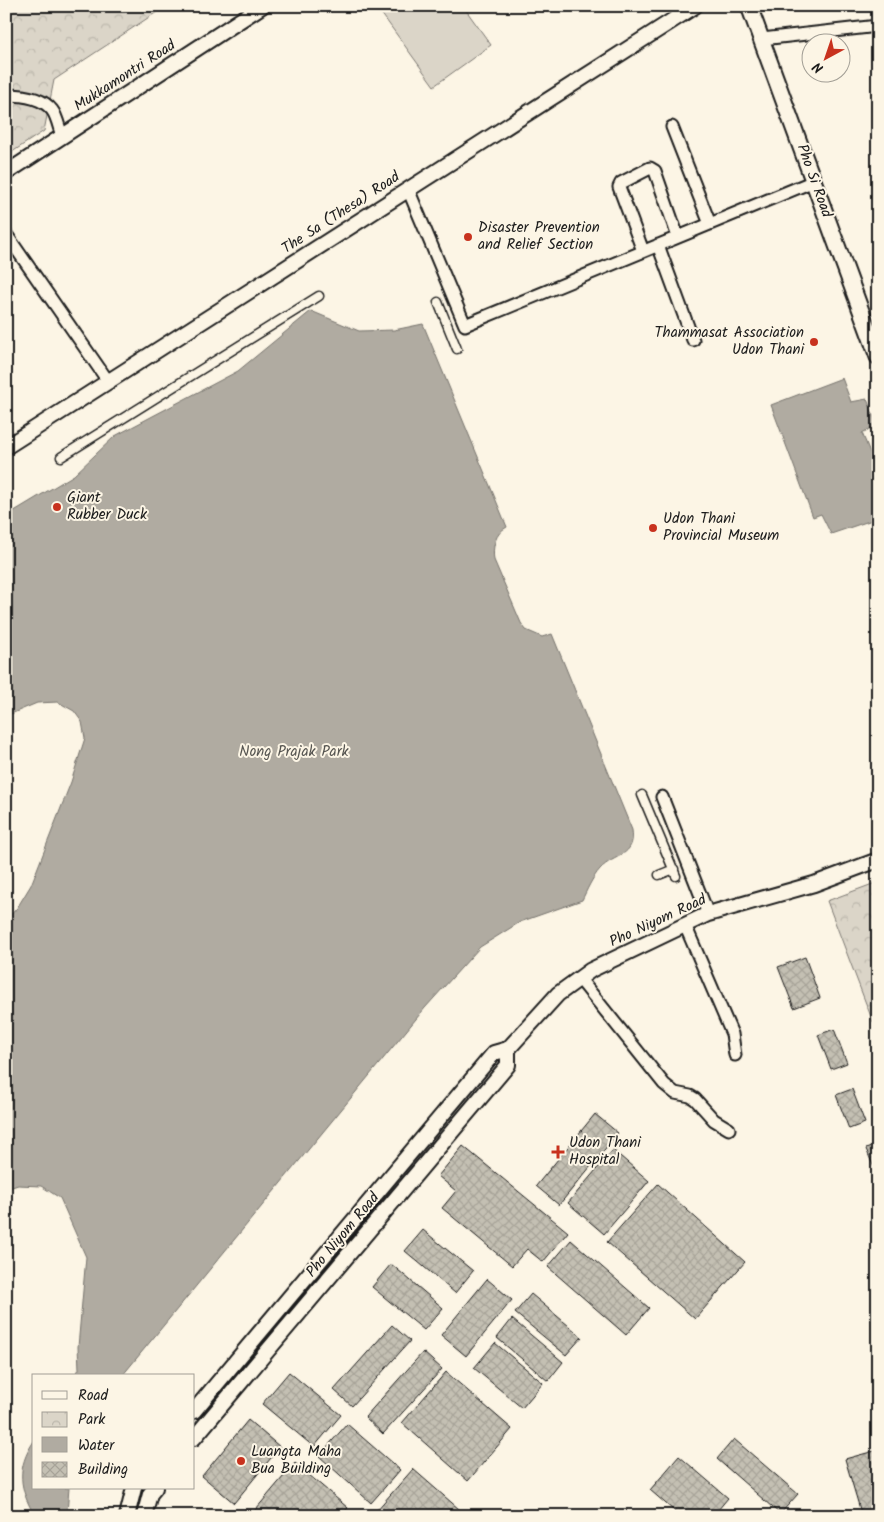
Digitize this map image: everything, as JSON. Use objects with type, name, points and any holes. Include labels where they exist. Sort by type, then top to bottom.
[{"type":"main road","name":"Pho Si Road","points":[[749,6],[876,349]]},
{"type":"street","name":"Mukkamontri Road","points":[[6,172],[262,6]]},
{"type":"street","name":"The Sa (Thesa) Road","points":[[6,447],[695,6]]},
{"type":"street","points":[[762,39],[878,26]]},
{"type":"street","points":[[6,95],[30,98],[46,105],[52,110],[62,136]]},
{"type":"street","points":[[672,127],[710,224]]},
{"type":"street","points":[[643,251],[620,187],[621,183],[650,168],[655,171],[678,237]]},
{"type":"street","points":[[408,189],[465,325],[814,181]]},
{"type":"street","points":[[6,234],[108,381]]},
{"type":"street","points":[[658,245],[693,340]]},
{"type":"street","points":[[61,457],[318,296]]},
{"type":"street","points":[[438,302],[457,349]]},
{"type":"street","points":[[642,795],[675,872],[659,875]]},
{"type":"street","points":[[662,797],[708,914]]},
{"type":"street","name":"Pho Niyom Road","points":[[195,1410],[494,1053],[508,1049],[558,994],[591,970],[708,914],[814,884],[878,860]]},
{"type":"street","points":[[685,925],[732,1034],[735,1055]]},
{"type":"street","points":[[579,978],[664,1084],[675,1093],[695,1099],[714,1120],[729,1130]]},
{"type":"street","name":"Pho Niyom Road","points":[[195,1437],[508,1065],[508,1049]]},
{"type":"street","points":[[126,1516],[133,1490]]},
{"type":"street","points":[[144,1516],[150,1494],[153,1490]]},
{"type":"green space","points":[[6,6],[166,6],[54,80],[44,131],[6,156]]},
{"type":"green space","points":[[376,6],[463,6],[491,45],[434,86]]},
{"type":"green space","points":[[878,882],[878,1021],[873,1022],[827,901]]},
{"type":"water","name":"Nong Prajak Park","points":[[311,311],[359,331],[394,330],[423,324],[507,527],[495,541],[494,560],[521,623],[526,630],[542,637],[552,634],[632,830],[632,839],[631,845],[623,854],[600,869],[582,900],[520,922],[480,947],[425,1008],[124,1374],[76,1374],[79,1369],[78,1347],[86,1257],[60,1198],[41,1186],[18,1185],[6,1189],[6,920],[17,908],[31,885],[71,782],[85,738],[82,722],[74,711],[58,702],[37,703],[6,716],[6,516],[74,475],[115,436],[238,371]]},
{"type":"water","points":[[842,378],[851,402],[867,399],[877,425],[862,433],[874,462],[878,461],[878,518],[831,534],[821,514],[813,517],[771,405]]},
{"type":"water","points":[[32,1444],[32,1490],[69,1490],[67,1513],[61,1516],[35,1516],[23,1488],[22,1469]]},
{"type":"building","points":[[805,957],[820,998],[794,1008],[778,967]]},
{"type":"building","points":[[834,1029],[847,1063],[831,1069],[818,1035]]},
{"type":"building","points":[[852,1089],[865,1123],[849,1129],[836,1095]]},
{"type":"building","points":[[595,1114],[618,1133],[559,1205],[536,1186]]},
{"type":"building","points":[[878,1144],[878,1177],[866,1149]]},
{"type":"building","points":[[463,1146],[568,1232],[543,1262],[527,1249],[512,1266],[442,1208],[456,1191],[438,1176]]},
{"type":"building","points":[[613,1150],[649,1181],[604,1234],[568,1203]]},
{"type":"building","points":[[658,1184],[745,1262],[695,1319],[607,1242]]},
{"type":"building","points":[[423,1230],[473,1271],[455,1293],[405,1251]]},
{"type":"building","points":[[571,1240],[649,1308],[626,1335],[548,1267]]},
{"type":"building","points":[[391,1264],[443,1308],[424,1330],[372,1287]]},
{"type":"building","points":[[487,1279],[512,1300],[466,1356],[441,1335]]},
{"type":"building","points":[[531,1294],[582,1337],[566,1355],[515,1313]]},
{"type":"building","points":[[512,1319],[563,1362],[548,1381],[497,1338]]},
{"type":"building","points":[[392,1325],[410,1341],[352,1406],[334,1390]]},
{"type":"building","points":[[495,1343],[543,1383],[522,1408],[474,1368]]},
{"type":"building","points":[[423,1352],[442,1369],[383,1434],[365,1417]]},
{"type":"building","points":[[289,1372],[341,1415],[314,1447],[262,1404]]},
{"type":"building","points":[[446,1372],[512,1429],[468,1481],[402,1423]]},
{"type":"building","name":"Luangta Maha Bua Building","points":[[248,1420],[280,1447],[234,1503],[202,1476]]},
{"type":"building","points":[[347,1424],[400,1470],[371,1503],[319,1456]]},
{"type":"building","points":[[734,1439],[798,1494],[780,1514],[717,1459]]},
{"type":"building","points":[[878,1450],[878,1516],[862,1516],[845,1459]]},
{"type":"building","points":[[679,1456],[728,1498],[713,1516],[680,1516],[650,1490]]},
{"type":"building","points":[[295,1463],[348,1508],[341,1516],[250,1516]]},
{"type":"building","points":[[413,1469],[467,1516],[381,1516],[376,1511]]},
{"type":"place","name":"Disaster Prevention and Relief Section","points":[[468,237]]},
{"type":"place","name":"Thammasat Association Udon Thani","points":[[814,342]]},
{"type":"place","name":"Giant Rubber Duck","points":[[57,507]]},
{"type":"place","name":"Udon Thani Provincial Museum","points":[[653,528]]},
{"type":"place","name":"Udon Thani Hospital","points":[[558,1152]]},
{"type":"place","name":"Luangta Maha Bua Building","points":[[241,1461]]}]
